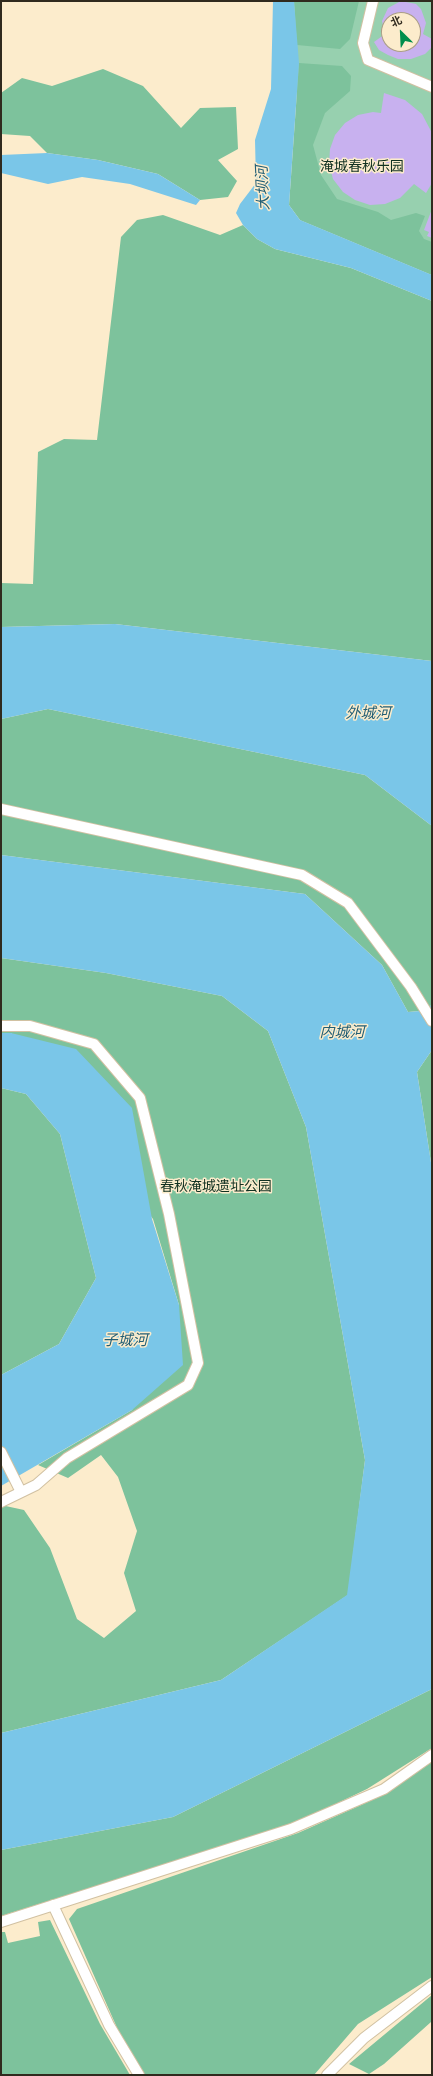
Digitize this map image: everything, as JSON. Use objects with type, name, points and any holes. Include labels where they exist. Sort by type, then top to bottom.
[{"type":"lane","points":[[373,1],[363,42],[368,60],[432,87]]},
{"type":"lane","points":[[1,809],[302,875],[348,903],[411,987],[432,1021]]},
{"type":"lane","points":[[1,1026],[30,1026],[94,1044],[140,1098],[168,1214],[198,1363],[188,1385],[67,1458],[36,1485],[19,1488],[1,1502]]},
{"type":"lane","points":[[1,1452],[19,1488]]},
{"type":"lane","points":[[1,1922],[291,1829],[384,1789],[432,1755]]},
{"type":"lane","points":[[53,1905],[109,2024],[139,2075]]},
{"type":"lane","points":[[327,2075],[364,2038],[432,1986]]},
{"type":"green space","name":"淹城春秋乐园","points":[[294,1],[432,1],[432,275],[300,220]]},
{"type":"green space","points":[[294,1],[359,1],[350,39],[340,49],[297,45]]},
{"type":"green space","points":[[299,63],[342,66],[351,76],[350,91],[325,113],[313,145],[321,175],[337,199],[378,212],[391,220],[416,213],[425,216],[419,231],[424,239],[432,242],[432,275],[300,220],[289,205]]},
{"type":"green space","points":[[103,69],[143,86],[181,128],[200,108],[236,107],[238,149],[218,160],[237,181],[228,197],[200,200],[158,174],[98,160],[47,153],[30,136],[1,134],[1,93],[22,78],[52,86]]},
{"type":"green space","points":[[163,215],[220,235],[243,225],[257,239],[275,249],[351,268],[432,301],[432,661],[115,624],[1,627],[1,583],[33,584],[38,452],[64,439],[97,440],[121,237],[137,220]]},
{"type":"green space","points":[[48,709],[365,775],[432,826],[432,1005],[420,1011],[408,1012],[382,965],[305,894],[1,855],[1,719]]},
{"type":"green space","name":"春秋淹城遗址公园","points":[[1,958],[106,973],[222,996],[268,1031],[306,1127],[365,1460],[348,1595],[221,1680],[1,1733],[1,1505],[24,1510],[50,1548],[77,1619],[104,1638],[136,1611],[124,1573],[137,1531],[118,1477],[101,1455],[68,1478],[38,1465],[132,1410],[179,1305],[153,1219],[11,1033],[1,1033]]},
{"type":"green space","points":[[432,1050],[432,1169],[417,1072]]},
{"type":"green space","points":[[1,1088],[26,1094],[60,1134],[96,1278],[59,1344],[1,1375]]},
{"type":"green space","points":[[432,1689],[432,1748],[367,1789],[296,1823],[1,1916],[1,1850],[173,1817]]},
{"type":"green space","points":[[432,1760],[432,1977],[358,2024],[314,2075],[145,2075],[118,2030],[69,1919],[77,1909],[298,1833],[388,1793]]},
{"type":"green space","points":[[50,1920],[100,2024],[130,2075],[1,2075],[1,1932],[5,1932],[8,1943],[40,1936],[38,1922]]},
{"type":"green space","points":[[432,1995],[432,2023],[431,2022],[384,2064],[369,2074],[349,2064]]},
{"type":"water","name":"大坝河","points":[[273,1],[294,1],[299,63],[289,205],[300,220],[432,275],[432,301],[351,268],[275,249],[257,239],[243,225],[236,213],[240,204],[256,183],[255,140],[271,89]]},
{"type":"water","points":[[47,153],[98,160],[158,174],[200,200],[196,205],[130,184],[82,177],[48,184],[1,173],[1,155]]},
{"type":"water","name":"外城河","points":[[115,624],[432,661],[432,826],[365,775],[48,709],[1,719],[1,627]]},
{"type":"water","name":"内城河","points":[[1,855],[305,894],[382,965],[408,1012],[420,1011],[432,1005],[432,1050],[417,1072],[432,1169],[432,1689],[173,1817],[1,1850],[1,1733],[221,1680],[347,1595],[365,1460],[306,1127],[268,1031],[222,996],[106,973],[1,958]]},
{"type":"water","name":"子城河","points":[[1,1033],[11,1033],[76,1049],[132,1108],[152,1219],[179,1305],[183,1365],[132,1410],[1,1486],[1,1375],[59,1344],[96,1278],[60,1134],[26,1094],[1,1088]]},
{"type":"building","points":[[401,1],[416,4],[421,9],[426,23],[423,34],[432,39],[431,48],[425,54],[411,59],[398,59],[383,52],[421,52],[421,12],[386,12],[388,8]]},
{"type":"building","points":[[381,37],[381,51],[379,50],[374,42]]},
{"type":"building","points":[[384,93],[405,100],[422,114],[432,133],[432,183],[426,193],[414,184],[400,198],[385,204],[370,205],[355,200],[343,192],[333,179],[329,164],[330,149],[335,135],[345,123],[358,115],[373,112],[381,113]]},
{"type":"building","points":[[432,209],[432,238],[427,236],[429,232],[424,230]]}]
